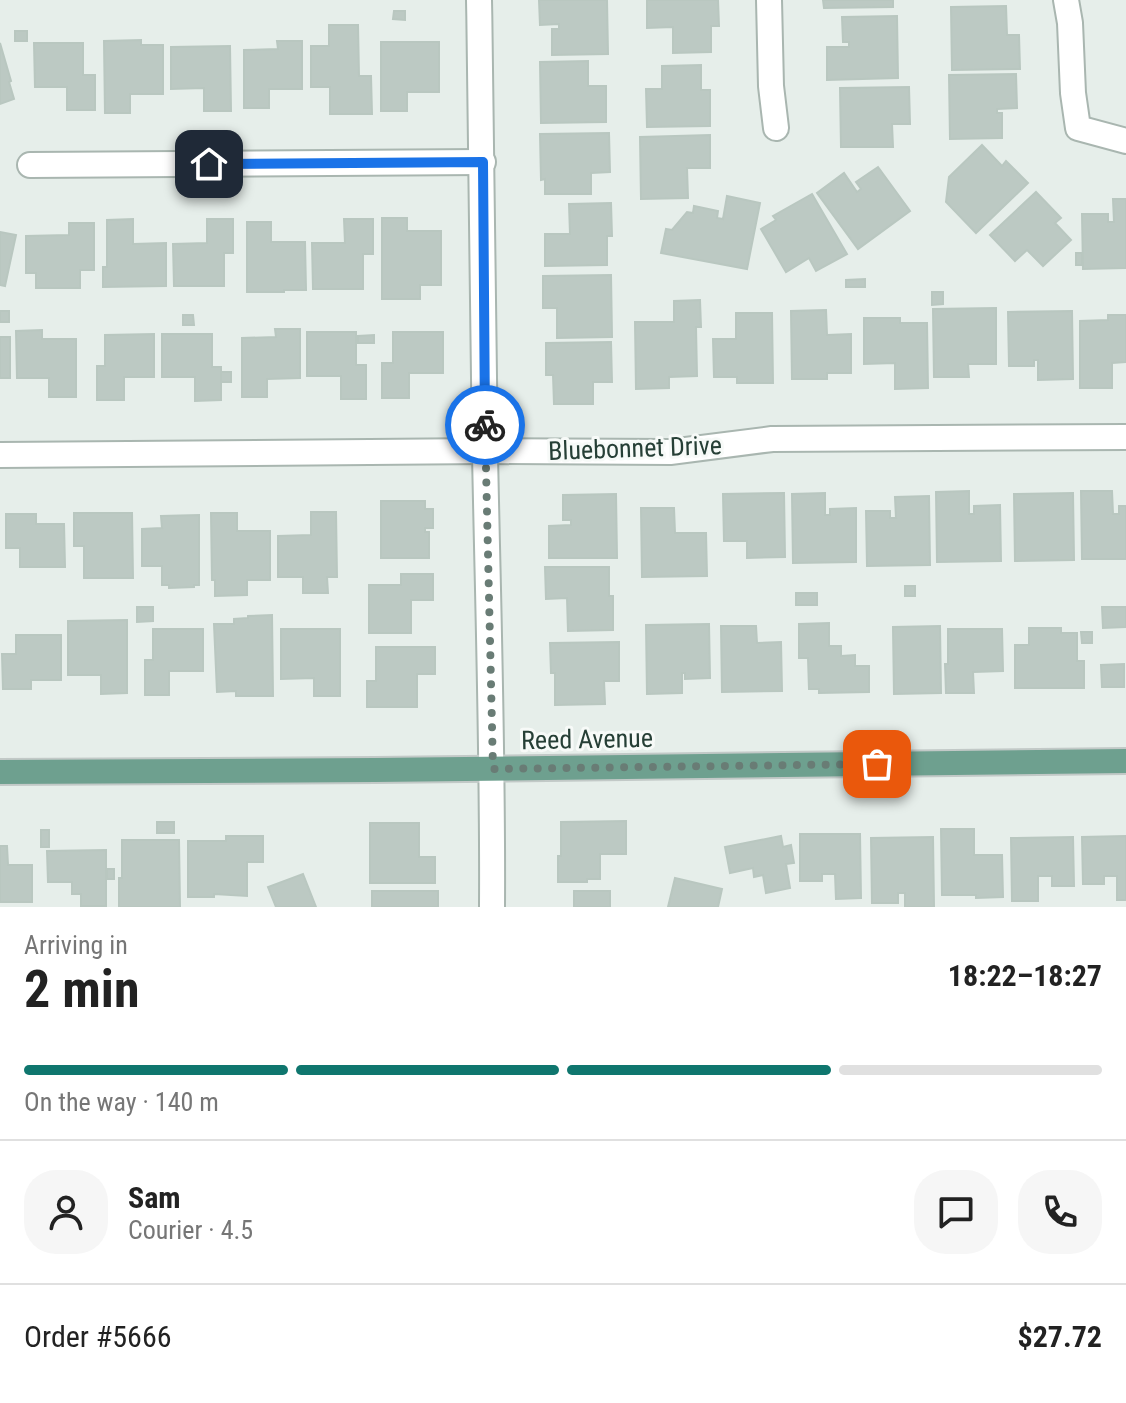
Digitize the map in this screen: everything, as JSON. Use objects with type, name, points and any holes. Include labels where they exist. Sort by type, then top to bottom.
[{"type":"main road","name":"Reed Avenue","points":[[0,772],[1126,761]]},
{"type":"street","points":[[479,0],[493,769],[492,907]]},
{"type":"street","points":[[769,0],[771,86],[776,128]]},
{"type":"street","points":[[1066,0],[1078,128],[1126,141]]},
{"type":"street","points":[[30,165],[483,162]]},
{"type":"street","name":"Bluebonnet Drive","points":[[0,455],[670,452],[772,439],[1126,437]]},
{"type":"building","points":[[539,0],[607,0],[608,54],[552,55],[552,29],[559,29],[559,24],[540,25]]},
{"type":"building","points":[[647,0],[718,0],[719,26],[711,26],[711,52],[673,53],[673,27],[647,28]]},
{"type":"building","points":[[823,0],[893,0],[893,7],[824,8]]},
{"type":"building","points":[[1006,6],[1007,35],[1019,35],[1020,69],[952,70],[951,7]]},
{"type":"building","points":[[394,11],[405,11],[405,20],[393,19]]},
{"type":"building","points":[[897,16],[898,78],[827,80],[827,47],[849,47],[849,42],[843,42],[842,17]]},
{"type":"building","points":[[329,25],[358,25],[359,76],[371,76],[372,114],[330,114],[330,87],[311,87],[311,46],[329,46]]},
{"type":"building","points":[[15,31],[27,31],[27,41],[15,41]]},
{"type":"building","points":[[141,40],[141,45],[163,45],[163,94],[130,94],[130,113],[105,113],[104,41]]},
{"type":"building","points":[[277,41],[302,41],[302,89],[269,89],[269,108],[244,108],[244,50],[278,49]]},
{"type":"building","points":[[381,42],[439,42],[439,92],[407,92],[407,111],[381,111]]},
{"type":"building","points":[[0,43],[14,99],[0,104]]},
{"type":"building","points":[[34,43],[83,43],[83,75],[95,75],[95,110],[67,110],[67,87],[35,87]]},
{"type":"building","points":[[230,46],[231,111],[204,111],[204,88],[171,89],[171,47]]},
{"type":"building","points":[[588,61],[588,86],[606,86],[606,122],[541,123],[540,62]]},
{"type":"building","points":[[701,65],[701,90],[710,90],[710,126],[647,127],[646,89],[662,89],[662,66]]},
{"type":"building","points":[[1016,74],[1017,108],[997,109],[997,113],[1002,113],[1002,138],[950,139],[949,75]]},
{"type":"building","points":[[909,87],[910,124],[892,124],[893,147],[841,147],[840,88]]},
{"type":"building","points":[[609,133],[610,172],[591,173],[591,194],[545,194],[545,179],[541,180],[540,134]]},
{"type":"building","points":[[710,135],[710,168],[687,168],[688,198],[641,199],[640,137]]},
{"type":"building","points":[[982,145],[1002,166],[1006,161],[1028,183],[976,233],[946,202],[949,177]]},
{"type":"building","points":[[878,167],[910,211],[858,249],[817,193],[844,173],[857,192],[861,189],[856,182]]},
{"type":"building","points":[[1036,192],[1061,218],[1055,223],[1071,240],[1043,266],[1027,250],[1015,261],[990,235]]},
{"type":"building","points":[[812,194],[847,254],[816,271],[809,258],[786,272],[761,229],[776,220],[773,216]]},
{"type":"building","points":[[727,196],[760,203],[747,269],[661,253],[666,229],[672,230],[687,212],[693,213],[694,206],[718,211],[717,218],[723,219]]},
{"type":"building","points":[[1113,199],[1126,199],[1126,268],[1083,269],[1082,214],[1108,214],[1108,222],[1114,222]]},
{"type":"building","points":[[611,203],[612,236],[607,236],[607,265],[545,266],[545,234],[570,234],[569,204]]},
{"type":"building","points":[[382,218],[407,218],[407,231],[441,231],[441,285],[420,285],[420,299],[382,299]]},
{"type":"building","points":[[133,219],[133,244],[166,243],[166,286],[103,287],[103,267],[107,267],[107,220]]},
{"type":"building","points":[[207,219],[233,219],[233,253],[224,253],[224,286],[174,286],[173,244],[207,243]]},
{"type":"building","points":[[344,219],[373,219],[373,254],[363,254],[363,289],[313,289],[312,243],[345,243]]},
{"type":"building","points":[[247,222],[271,222],[271,242],[305,242],[306,290],[247,292]]},
{"type":"building","points":[[69,223],[94,223],[94,270],[80,270],[80,288],[36,288],[36,273],[26,273],[26,236],[69,235]]},
{"type":"building","points":[[0,232],[16,235],[5,286],[0,285]]},
{"type":"building","points":[[1076,253],[1082,253],[1082,265],[1076,265]]},
{"type":"building","points":[[611,275],[612,337],[557,338],[557,308],[543,308],[543,276]]},
{"type":"building","points":[[865,279],[865,287],[846,287],[846,280]]},
{"type":"building","points":[[932,292],[943,292],[943,304],[932,305]]},
{"type":"building","points":[[700,300],[701,327],[696,327],[697,376],[669,377],[669,388],[636,389],[635,322],[674,322],[674,301]]},
{"type":"building","points":[[996,308],[996,364],[968,364],[969,377],[934,377],[933,309]]},
{"type":"building","points":[[826,310],[827,335],[851,334],[851,373],[827,373],[827,379],[792,379],[791,311]]},
{"type":"building","points":[[0,311],[9,311],[9,322],[0,322]]},
{"type":"building","points":[[1072,311],[1073,379],[1038,380],[1038,360],[1034,360],[1034,366],[1009,366],[1008,312]]},
{"type":"building","points":[[736,313],[772,313],[773,383],[737,383],[737,377],[714,377],[713,339],[736,339]]},
{"type":"building","points":[[183,315],[193,315],[194,325],[183,325]]},
{"type":"building","points":[[1108,315],[1126,315],[1126,362],[1112,363],[1112,388],[1080,388],[1080,321],[1108,320]]},
{"type":"building","points":[[864,318],[900,318],[900,323],[927,323],[928,388],[895,389],[895,363],[864,364]]},
{"type":"building","points":[[275,329],[300,329],[300,378],[267,379],[267,397],[242,397],[242,338],[276,337]]},
{"type":"building","points":[[42,330],[42,339],[76,339],[76,397],[49,397],[49,378],[17,378],[16,331]]},
{"type":"building","points":[[307,332],[356,332],[356,365],[366,365],[366,399],[341,399],[341,376],[307,376]]},
{"type":"building","points":[[393,332],[443,332],[443,373],[409,373],[409,398],[382,398],[382,363],[393,363]]},
{"type":"building","points":[[154,334],[154,377],[124,377],[124,400],[97,400],[97,366],[105,366],[105,335]]},
{"type":"building","points":[[162,334],[212,334],[212,367],[221,367],[221,400],[195,401],[195,377],[162,377]]},
{"type":"building","points":[[374,335],[374,343],[358,343],[358,336]]},
{"type":"building","points":[[0,337],[10,337],[10,378],[0,378]]},
{"type":"building","points":[[611,342],[612,382],[593,382],[593,404],[554,404],[553,375],[546,375],[546,343]]},
{"type":"building","points":[[221,372],[231,372],[231,382],[221,382]]},
{"type":"building","points":[[969,491],[969,514],[974,514],[974,506],[1000,505],[1001,561],[937,562],[936,492]]},
{"type":"building","points":[[1081,491],[1112,491],[1113,514],[1119,514],[1119,506],[1126,506],[1126,559],[1082,559]]},
{"type":"building","points":[[784,493],[785,557],[747,558],[747,541],[724,541],[723,494]]},
{"type":"building","points":[[825,493],[825,515],[830,515],[830,509],[856,508],[856,562],[793,563],[792,494]]},
{"type":"building","points":[[1073,493],[1074,560],[1015,561],[1014,494]]},
{"type":"building","points":[[616,494],[617,558],[549,558],[549,526],[571,525],[571,520],[563,520],[563,495]]},
{"type":"building","points":[[929,496],[930,565],[867,566],[866,511],[890,511],[890,518],[896,518],[895,497]]},
{"type":"building","points":[[381,501],[425,501],[425,509],[433,509],[433,528],[425,528],[425,532],[429,532],[429,558],[381,558]]},
{"type":"building","points":[[641,508],[674,508],[675,533],[706,533],[707,576],[642,577]]},
{"type":"building","points":[[311,512],[336,512],[337,577],[327,577],[328,593],[303,593],[303,577],[278,577],[278,536],[311,535]]},
{"type":"building","points":[[74,513],[132,513],[133,578],[84,578],[84,546],[74,546]]},
{"type":"building","points":[[211,513],[237,513],[237,531],[270,531],[270,580],[247,580],[247,595],[215,596]]},
{"type":"building","points":[[6,514],[36,514],[36,524],[64,524],[65,567],[20,567],[20,548],[6,548]]},
{"type":"building","points":[[199,515],[199,585],[169,588],[169,585],[162,585],[162,566],[142,566],[142,529],[162,528],[161,516]]},
{"type":"building","points":[[545,567],[609,567],[613,630],[568,631],[567,598],[546,599]]},
{"type":"building","points":[[401,574],[433,574],[433,600],[411,600],[411,633],[369,633],[369,585],[401,585]]},
{"type":"building","points":[[905,586],[915,586],[915,596],[905,596]]},
{"type":"building","points":[[796,593],[817,593],[817,605],[796,605]]},
{"type":"building","points":[[137,607],[153,607],[153,621],[137,622]]},
{"type":"building","points":[[1102,607],[1126,607],[1126,627],[1103,628]]},
{"type":"building","points":[[272,615],[273,696],[236,696],[236,691],[217,692],[214,624],[234,624],[234,619]]},
{"type":"building","points":[[127,620],[127,693],[101,694],[101,675],[68,675],[68,621]]},
{"type":"building","points":[[829,623],[829,646],[841,646],[841,656],[855,655],[855,666],[869,666],[869,692],[819,693],[819,689],[809,689],[808,658],[799,658],[799,624]]},
{"type":"building","points":[[709,624],[710,678],[685,679],[685,673],[682,673],[682,693],[647,694],[646,625]]},
{"type":"building","points":[[721,626],[756,626],[757,643],[781,642],[782,691],[722,692]]},
{"type":"building","points":[[940,626],[941,693],[894,694],[893,627]]},
{"type":"building","points":[[1029,628],[1061,628],[1061,633],[1077,633],[1077,661],[1084,661],[1084,688],[1015,688],[1015,645],[1029,645]]},
{"type":"building","points":[[153,629],[203,629],[203,671],[169,671],[169,695],[145,695],[145,660],[153,660]]},
{"type":"building","points":[[281,629],[340,629],[340,696],[314,696],[314,678],[281,679]]},
{"type":"building","points":[[948,629],[1002,629],[1003,671],[973,672],[974,693],[946,693]]},
{"type":"building","points":[[1081,632],[1092,632],[1092,643],[1082,643]]},
{"type":"building","points":[[16,635],[61,635],[61,680],[31,680],[31,689],[3,689],[2,654],[16,654]]},
{"type":"building","points":[[619,642],[619,681],[604,681],[605,704],[555,705],[555,673],[551,673],[550,643]]},
{"type":"building","points":[[376,647],[435,647],[435,674],[417,674],[417,707],[367,707],[367,681],[376,681]]},
{"type":"building","points":[[1124,664],[1124,687],[1102,687],[1101,665]]},
{"type":"building","points":[[626,821],[626,854],[600,854],[600,879],[558,882],[561,822]]},
{"type":"building","points":[[157,822],[174,822],[174,833],[157,833]]},
{"type":"building","points":[[370,823],[419,823],[419,857],[435,857],[435,883],[370,883]]},
{"type":"building","points":[[941,829],[974,829],[974,855],[1002,855],[1003,897],[942,895]]},
{"type":"building","points":[[41,830],[49,830],[49,847],[41,847]]},
{"type":"building","points":[[800,834],[860,834],[861,898],[836,899],[835,874],[822,874],[822,881],[800,881]]},
{"type":"building","points":[[226,836],[263,836],[263,862],[247,862],[247,896],[214,894],[214,897],[188,897],[188,841],[226,841]]},
{"type":"building","points":[[781,836],[783,847],[791,845],[794,863],[786,864],[790,888],[766,893],[763,875],[754,877],[753,868],[730,873],[725,847]]},
{"type":"building","points":[[1126,836],[1126,900],[1117,900],[1117,876],[1104,876],[1104,884],[1083,884],[1082,837]]},
{"type":"building","points":[[933,837],[934,907],[905,907],[905,893],[898,893],[898,903],[872,903],[871,838]]},
{"type":"building","points":[[1073,837],[1074,886],[1052,886],[1052,876],[1038,876],[1038,901],[1012,901],[1011,838]]},
{"type":"building","points":[[122,840],[179,840],[180,907],[119,907]]},
{"type":"building","points":[[0,846],[7,846],[8,865],[32,865],[32,902],[0,902]]},
{"type":"building","points":[[106,850],[106,906],[81,906],[81,894],[72,894],[72,882],[48,882],[47,851]]},
{"type":"building","points":[[107,869],[114,869],[114,879],[107,879]]},
{"type":"building","points":[[303,874],[316,907],[276,907],[268,887]]},
{"type":"building","points":[[675,878],[722,889],[718,907],[668,907]]},
{"type":"building","points":[[372,891],[438,891],[438,907],[372,907]]},
{"type":"building","points":[[574,891],[610,891],[610,907],[574,907]]},
{"type":"way so far","points":[[485,425],[493,769],[877,764]]},
{"type":"route","points":[[209,164],[483,162],[485,425]]}]
